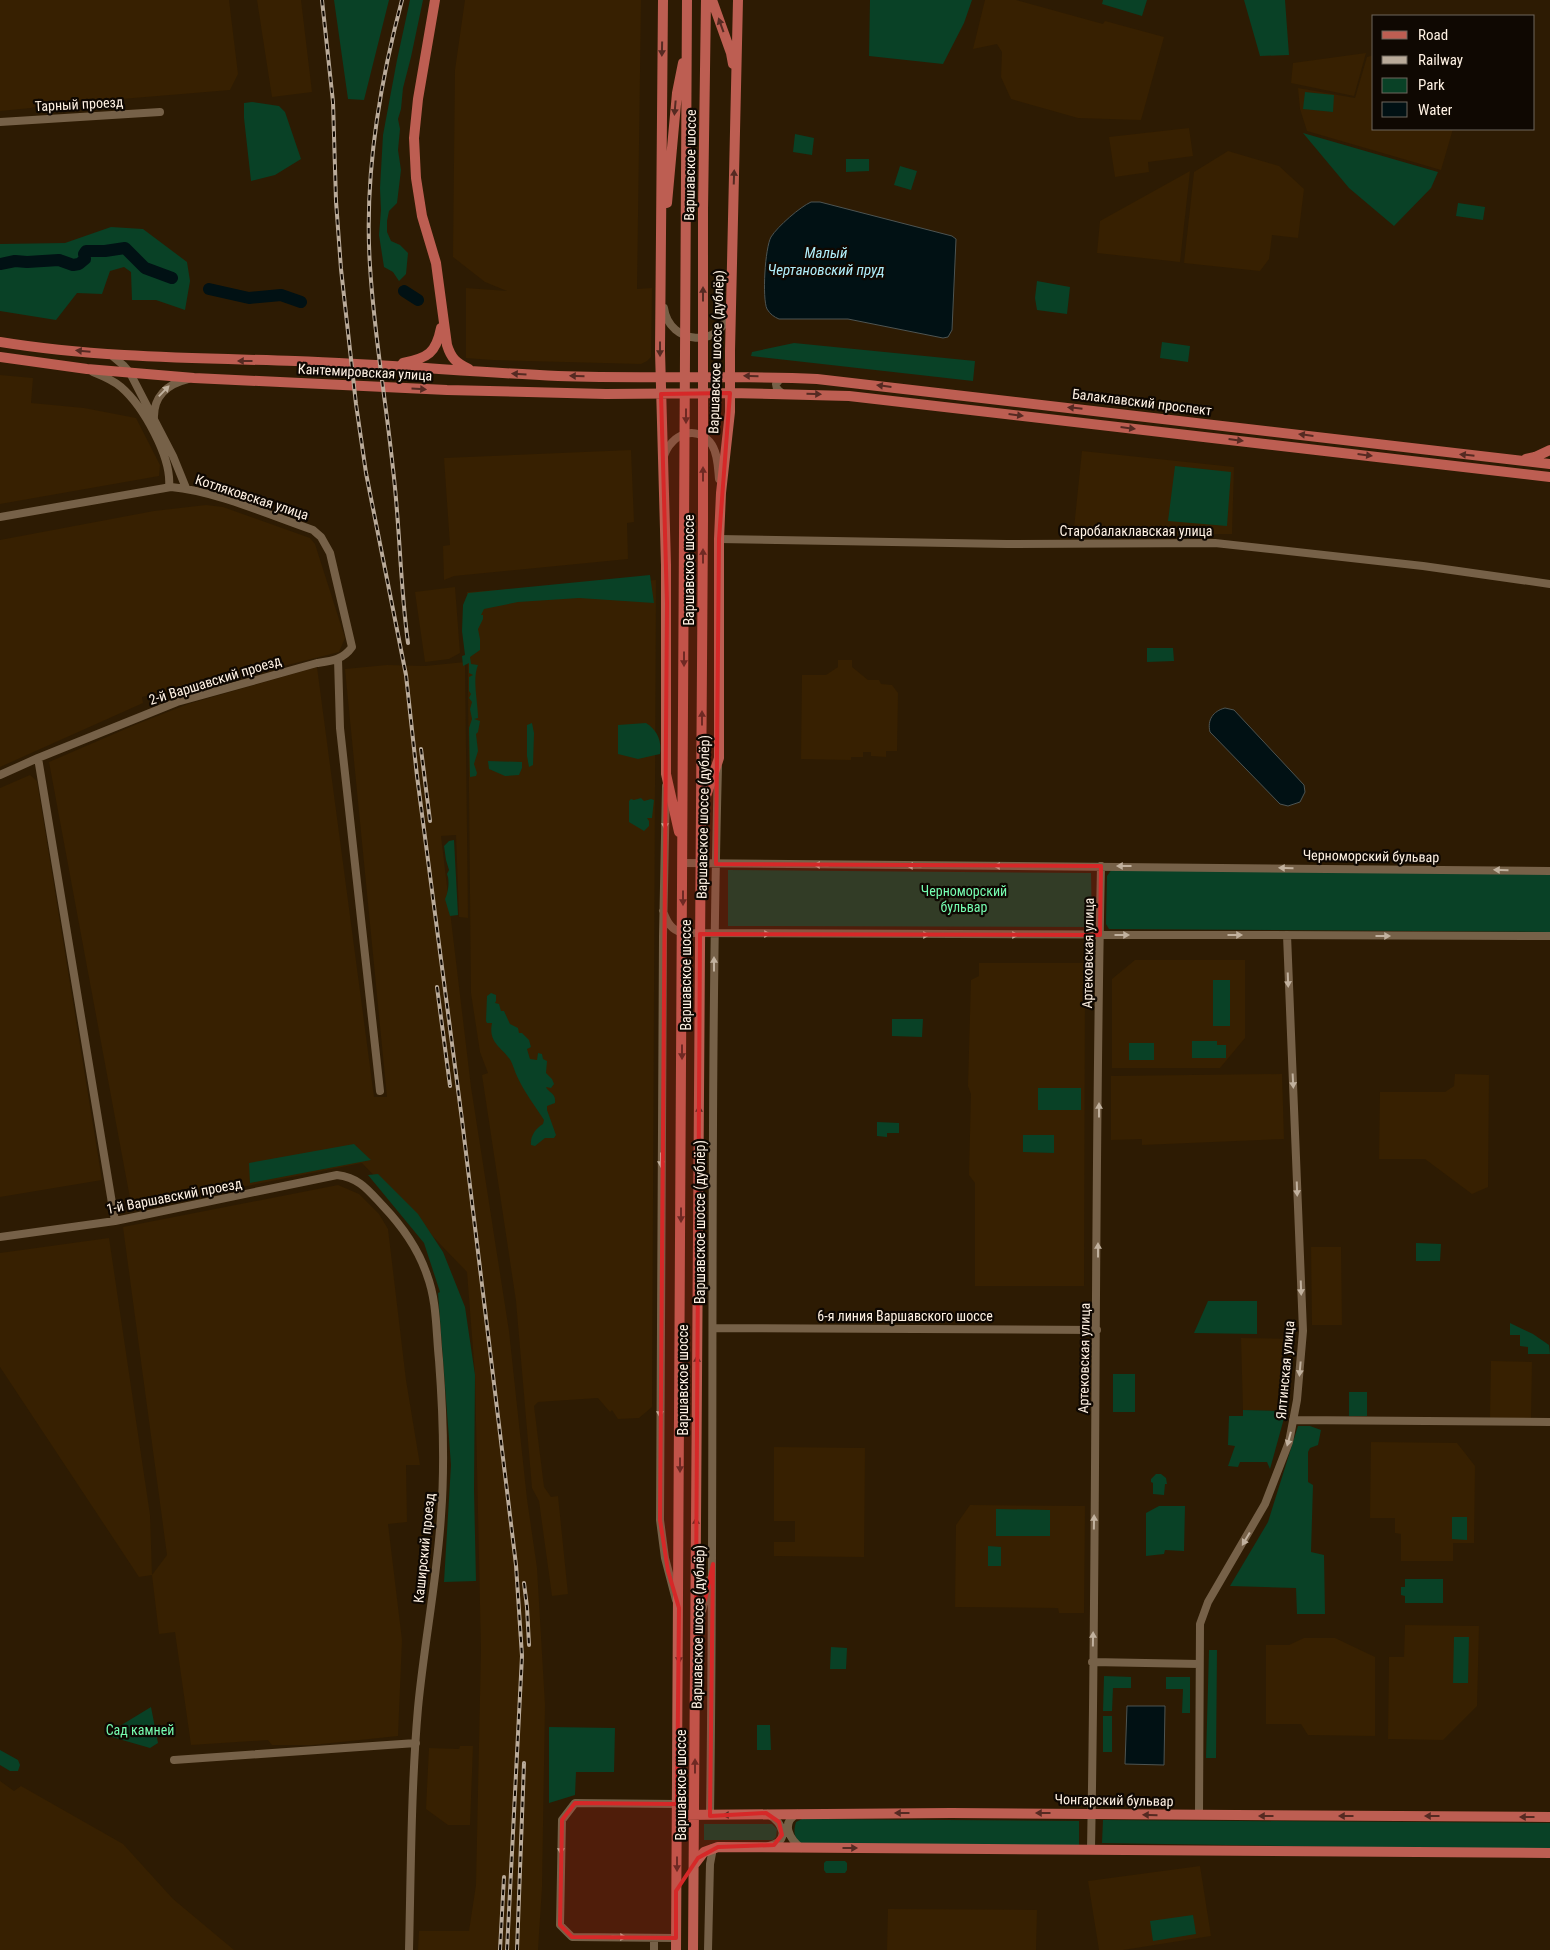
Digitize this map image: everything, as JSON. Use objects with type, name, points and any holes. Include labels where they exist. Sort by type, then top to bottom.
[{"type":"main road","points":[[435,0],[418,99],[414,138],[416,178],[422,216],[436,264],[447,345],[453,358],[461,365],[480,372]]},
{"type":"main road","name":"Варшавское шоссе (дублёр)","points":[[663,0],[661,394],[666,575],[666,774]]},
{"type":"main road","name":"Варшавское шоссе","points":[[676,1950],[687,0]]},
{"type":"main road","name":"Варшавское шоссе","points":[[693,1950],[703,522],[703,210],[706,0]]},
{"type":"main road","points":[[712,0],[732,53],[737,84]]},
{"type":"main road","name":"Варшавское шоссе (дублёр)","points":[[719,758],[719,539],[721,494],[730,418],[731,287],[738,0]]},
{"type":"main road","points":[[661,263],[676,93],[687,43]]},
{"type":"main road","points":[[395,365],[422,358],[433,351],[439,338],[443,318]]},
{"type":"main road","name":"Кантемировская улица","points":[[0,342],[109,354],[189,359],[395,365],[480,372],[606,376],[730,376]]},
{"type":"main road","name":"Кантемировская улица","points":[[0,357],[87,369],[194,378],[447,390],[606,394],[730,393]]},
{"type":"main road","points":[[606,376],[614,381],[615,387],[612,392],[606,394]]},
{"type":"main road","name":"Балаклавский проспект","points":[[730,376],[852,382],[1546,463]]},
{"type":"main road","name":"Балаклавский проспект","points":[[730,393],[849,396],[1545,477]]},
{"type":"main road","points":[[1515,460],[1535,457],[1550,450]]},
{"type":"main road","points":[[1514,473],[1550,485]]},
{"type":"main road","points":[[701,820],[706,794],[719,758]]},
{"type":"main road","points":[[666,774],[682,852]]},
{"type":"main road","name":"Чонгарский бульвар","points":[[677,1815],[801,1813],[1550,1817]]},
{"type":"main road","points":[[694,1865],[704,1852],[713,1848],[767,1847],[1550,1852]]},
{"type":"street","name":"Тарный проезд","points":[[0,122],[160,112]]},
{"type":"street","points":[[661,286],[665,317],[668,323],[677,332],[696,338],[714,333],[724,324],[727,318],[731,287]]},
{"type":"street","points":[[109,354],[130,373],[186,488]]},
{"type":"street","points":[[87,369],[106,377],[120,386],[140,408],[166,460],[169,471],[169,487]]},
{"type":"street","points":[[154,421],[154,405],[164,390],[172,384],[194,378]]},
{"type":"street","points":[[783,394],[777,389],[776,384],[780,379],[785,378]]},
{"type":"street","points":[[1041,418],[1046,417],[1050,412],[1044,404]]},
{"type":"street","points":[[1213,438],[1208,434],[1207,428],[1216,424]]},
{"type":"street","points":[[663,460],[671,442],[679,435],[689,433],[704,436],[715,451],[721,494]]},
{"type":"street","points":[[1545,477],[1548,471],[1546,463]]},
{"type":"street","name":"Котляковская улица","points":[[0,516],[169,487],[186,488],[222,498],[313,530],[321,537],[330,554],[352,647]]},
{"type":"street","name":"Старобалаклавская улица","points":[[719,539],[1000,544],[1215,543],[1423,566],[1550,584]]},
{"type":"street","name":"2-й Варшавский проезд","points":[[0,775],[177,702],[317,663],[338,659],[347,654],[352,647]]},
{"type":"street","points":[[338,659],[340,728],[380,1090]]},
{"type":"street","points":[[38,758],[115,1221]]},
{"type":"street","name":"Варшавское шоссе (дублёр)","points":[[710,1815],[713,1564],[715,934],[719,758]]},
{"type":"street","name":"Варшавское шоссе (дублёр)","points":[[666,774],[663,911],[660,1520],[666,1564],[679,1608]]},
{"type":"street","name":"Черноморский бульвар","points":[[682,863],[1550,870]]},
{"type":"street","name":"Артековская улица","points":[[1091,1850],[1102,866]]},
{"type":"street","points":[[663,911],[676,932],[683,934],[1550,936]]},
{"type":"street","name":"Ялтинская улица","points":[[1199,1815],[1200,1624],[1203,1614],[1265,1504],[1289,1442],[1298,1400],[1303,1331],[1287,936]]},
{"type":"street","name":"1-й Варшавский проезд","points":[[0,1237],[115,1221],[337,1175],[351,1177]]},
{"type":"street","name":"Каширский проезд","points":[[351,1177],[365,1187],[394,1218],[417,1249],[428,1277],[434,1306],[440,1380],[444,1459],[441,1517],[420,1687],[416,1743],[409,1950]]},
{"type":"street","name":"6-я линия Варшавского шоссе","points":[[713,1328],[1097,1330]]},
{"type":"street","points":[[1294,1420],[1550,1422]]},
{"type":"street","points":[[695,1644],[713,1564]]},
{"type":"street","points":[[1092,1662],[1199,1664]]},
{"type":"street","points":[[174,1760],[416,1743]]},
{"type":"street","points":[[676,1938],[572,1937],[560,1925],[562,1820],[575,1803],[677,1804]]},
{"type":"street","points":[[801,1813],[791,1818],[788,1825],[791,1838],[801,1848]]},
{"type":"street","points":[[766,1814],[779,1822],[782,1828],[782,1835],[779,1841],[767,1847]]},
{"type":"street","points":[[708,1950],[710,1864],[713,1848]]},
{"type":"street","points":[[654,1938],[654,1950]]},
{"type":"highlighted area","points":[[730,393],[719,539],[716,864],[1101,866],[1100,935],[700,934],[696,1599],[705,1600],[713,1564],[710,1816],[766,1813],[779,1822],[782,1835],[774,1845],[718,1847],[698,1858],[676,1891],[676,1938],[572,1937],[560,1925],[562,1820],[575,1803],[677,1804],[679,1608],[668,1571],[660,1520],[667,603],[661,394]]},
{"type":"shaded area","points":[[0,0],[229,0],[238,74],[230,90],[37,106],[0,111]]},
{"type":"shaded area","points":[[257,0],[301,0],[312,92],[272,97]]},
{"type":"shaded area","points":[[465,0],[641,0],[637,289],[652,288],[651,357],[641,364],[466,358],[466,288],[507,291],[485,282],[453,257],[455,70]]},
{"type":"shaded area","points":[[985,0],[1016,0],[1103,24],[1105,21],[1164,37],[1141,120],[1078,118],[1011,99],[1001,77],[1002,52],[997,44],[973,49]]},
{"type":"shaded area","points":[[1366,53],[1354,96],[1291,83],[1293,63]]},
{"type":"shaded area","points":[[1372,56],[1372,130],[1453,130],[1441,170],[1307,131],[1300,109],[1298,88],[1355,98],[1367,57]]},
{"type":"shaded area","points":[[1189,128],[1193,156],[1148,162],[1149,172],[1115,177],[1109,137]]},
{"type":"shaded area","points":[[1228,151],[1279,166],[1304,189],[1298,238],[1272,235],[1269,259],[1260,271],[1184,263],[1194,172]]},
{"type":"shaded area","points":[[1190,171],[1180,262],[1097,253],[1100,221]]},
{"type":"shaded area","points":[[0,375],[33,378],[31,403],[84,408],[136,418],[160,465],[159,476],[0,504]]},
{"type":"shaded area","points":[[631,450],[634,522],[627,523],[628,559],[454,576],[444,580],[443,546],[450,545],[444,458]]},
{"type":"shaded area","points":[[1082,451],[1234,467],[1232,534],[1155,534],[1074,528]]},
{"type":"shaded area","points":[[206,505],[223,507],[310,538],[315,544],[345,638],[339,652],[185,691],[178,688],[142,697],[143,703],[0,767],[0,540],[154,511]]},
{"type":"shaded area","points":[[656,580],[652,1407],[639,1418],[618,1419],[612,1410],[610,1412],[598,1398],[538,1402],[534,1406],[544,1487],[551,1497],[558,1496],[568,1594],[552,1596],[539,1501],[532,1488],[516,1301],[482,1075],[488,1073],[480,1052],[471,993],[467,592]]},
{"type":"shaded area","points":[[455,587],[460,653],[449,659],[425,662],[415,592]]},
{"type":"shaded area","points":[[838,660],[852,660],[852,667],[868,680],[879,680],[881,684],[892,685],[898,693],[897,751],[886,751],[886,757],[871,756],[871,752],[863,752],[863,757],[851,757],[851,760],[801,759],[802,675],[826,675],[838,667]]},
{"type":"shaded area","points":[[465,662],[468,918],[459,917],[456,835],[441,836],[471,1087],[509,1331],[527,1499],[537,1568],[545,1705],[542,1887],[538,1950],[418,1950],[419,1931],[469,1931],[476,1885],[481,1650],[475,1375],[467,1272],[362,1163],[132,1209],[49,762],[188,704],[317,667],[374,1097],[387,1097],[345,669],[387,665],[425,666]]},
{"type":"shaded area","points":[[30,775],[37,781],[102,1180],[0,1197],[0,788]]},
{"type":"shaded area","points":[[1135,960],[1245,960],[1245,1038],[1220,1068],[1112,1068],[1112,979]]},
{"type":"shaded area","points":[[979,963],[1085,963],[1084,1286],[975,1286],[975,1183],[969,1175],[971,1094],[968,1086],[971,980],[979,976]]},
{"type":"shaded area","points":[[1282,1074],[1284,1139],[1142,1145],[1142,1139],[1111,1140],[1111,1076]]},
{"type":"shaded area","points":[[1455,1074],[1489,1075],[1488,1187],[1472,1194],[1425,1159],[1379,1159],[1380,1092],[1445,1092],[1454,1086]]},
{"type":"shaded area","points":[[338,1185],[359,1194],[379,1214],[388,1229],[406,1380],[420,1465],[406,1465],[407,1522],[388,1524],[402,1640],[398,1736],[312,1745],[272,1745],[268,1740],[191,1745],[175,1632],[159,1634],[152,1575],[167,1555],[123,1227]]},
{"type":"shaded area","points":[[109,1238],[150,1515],[152,1575],[139,1577],[0,1367],[0,1253]]},
{"type":"shaded area","points":[[1311,1247],[1341,1247],[1342,1325],[1312,1325]]},
{"type":"shaded area","points":[[1241,1338],[1294,1339],[1286,1411],[1243,1410]]},
{"type":"shaded area","points":[[1491,1361],[1532,1362],[1531,1419],[1490,1418]]},
{"type":"shaded area","points":[[1371,1442],[1457,1443],[1475,1466],[1474,1543],[1453,1543],[1453,1561],[1401,1561],[1401,1534],[1395,1533],[1395,1518],[1370,1518]]},
{"type":"shaded area","points":[[774,1447],[865,1448],[864,1557],[774,1556],[774,1542],[795,1542],[795,1521],[774,1521]]},
{"type":"shaded area","points":[[970,1505],[1085,1506],[1084,1613],[1059,1613],[1058,1608],[955,1607],[956,1525]]},
{"type":"shaded area","points":[[1405,1625],[1479,1626],[1477,1706],[1443,1740],[1388,1739],[1389,1657],[1404,1657]]},
{"type":"shaded area","points":[[1304,1638],[1335,1638],[1375,1657],[1375,1736],[1308,1735],[1301,1724],[1266,1724],[1266,1645],[1289,1645]]},
{"type":"shaded area","points":[[460,1746],[473,1746],[470,1825],[448,1825],[426,1809],[429,1748],[459,1749]]},
{"type":"shaded area","points":[[0,1781],[14,1791],[21,1786],[123,1844],[173,1899],[234,1950],[0,1950]]},
{"type":"shaded area","points":[[1200,1866],[1211,1936],[1123,1950],[1099,1950],[1088,1881]]},
{"type":"shaded area","points":[[888,1909],[1037,1910],[1036,1950],[887,1950]]},
{"type":"green space","points":[[334,0],[389,0],[364,100],[348,99]]},
{"type":"green space","points":[[410,0],[423,0],[398,119],[400,129],[398,150],[401,170],[397,203],[389,211],[387,221],[387,232],[391,241],[400,245],[408,253],[406,274],[399,281],[393,272],[384,267],[379,235],[380,188],[383,135]]},
{"type":"green space","points":[[870,0],[972,0],[964,23],[943,64],[869,56]]},
{"type":"green space","points":[[1103,0],[1147,0],[1142,16],[1102,4]]},
{"type":"green space","points":[[1244,0],[1285,0],[1289,55],[1260,56]]},
{"type":"green space","points":[[1305,92],[1334,95],[1333,112],[1303,109]]},
{"type":"green space","points":[[252,102],[279,106],[285,112],[301,159],[275,175],[251,181],[244,103]]},
{"type":"green space","points":[[1303,133],[1438,172],[1431,188],[1394,226],[1349,188]]},
{"type":"green space","points":[[795,134],[814,138],[812,155],[793,152]]},
{"type":"green space","points":[[846,159],[869,159],[869,171],[846,172]]},
{"type":"green space","points":[[900,166],[917,171],[911,190],[894,185]]},
{"type":"green space","points":[[1458,203],[1485,207],[1483,220],[1456,216]]},
{"type":"green space","points":[[111,227],[143,229],[187,262],[190,281],[185,310],[156,300],[132,300],[131,272],[124,267],[110,271],[102,294],[77,293],[56,320],[0,311],[0,244],[65,243]]},
{"type":"green space","points":[[1037,281],[1070,287],[1067,314],[1037,310],[1035,298]]},
{"type":"green space","points":[[1162,342],[1190,346],[1188,362],[1160,358]]},
{"type":"green space","points":[[794,343],[975,361],[973,381],[751,356],[752,352]]},
{"type":"green space","points":[[1175,466],[1231,472],[1227,526],[1168,521]]},
{"type":"green space","points":[[650,575],[654,603],[579,598],[518,602],[484,609],[481,615],[483,615],[483,619],[478,629],[480,650],[470,657],[471,664],[478,665],[475,684],[478,718],[474,719],[480,721],[476,734],[478,751],[474,764],[477,773],[476,776],[470,777],[469,728],[472,719],[470,709],[472,702],[469,698],[471,694],[469,691],[469,677],[473,675],[469,673],[469,663],[463,666],[462,656],[465,655],[462,631],[463,605],[468,593]]},
{"type":"green space","points":[[1147,648],[1173,648],[1174,661],[1147,662]]},
{"type":"green space","points":[[532,723],[534,733],[533,765],[529,767],[527,725]]},
{"type":"green space","points":[[646,723],[658,736],[660,754],[638,759],[618,754],[618,725]]},
{"type":"green space","points":[[488,761],[522,762],[522,768],[519,775],[505,776],[489,769]]},
{"type":"green space","points":[[641,798],[644,801],[654,800],[652,818],[647,818],[649,826],[644,831],[629,822],[629,801]]},
{"type":"green space","points":[[454,840],[458,915],[450,916],[445,899],[449,870],[444,846],[449,841]]},
{"type":"green space","points":[[1112,869],[1550,873],[1550,932],[1109,929],[1106,924],[1107,876]]},
{"type":"green space","name":"Черноморский бульвар","points":[[728,870],[1091,873],[1092,923],[1090,927],[728,926]]},
{"type":"green space","points":[[1213,980],[1230,980],[1230,1026],[1213,1026]]},
{"type":"green space","points":[[491,993],[496,995],[495,1003],[499,1004],[501,1011],[504,1011],[510,1024],[518,1028],[519,1033],[522,1033],[529,1040],[531,1047],[527,1049],[530,1059],[537,1060],[538,1053],[542,1054],[543,1059],[547,1061],[546,1073],[554,1084],[551,1088],[546,1087],[555,1098],[555,1103],[547,1106],[547,1110],[556,1135],[554,1138],[545,1138],[535,1146],[531,1145],[533,1135],[543,1124],[544,1120],[523,1087],[507,1055],[492,1037],[492,1023],[487,1023],[486,1021],[487,996]]},
{"type":"green space","points":[[892,1019],[923,1019],[922,1037],[892,1036]]},
{"type":"green space","points":[[1192,1041],[1217,1041],[1217,1045],[1226,1045],[1226,1058],[1192,1058]]},
{"type":"green space","points":[[1129,1043],[1154,1043],[1154,1060],[1129,1060]]},
{"type":"green space","points":[[1038,1088],[1081,1088],[1081,1110],[1038,1110]]},
{"type":"green space","points":[[877,1122],[899,1123],[899,1133],[887,1133],[887,1137],[877,1136]]},
{"type":"green space","points":[[1023,1135],[1054,1135],[1054,1153],[1023,1152]]},
{"type":"green space","points":[[354,1144],[371,1160],[250,1183],[249,1163]]},
{"type":"green space","points":[[378,1174],[418,1214],[443,1252],[465,1307],[475,1375],[474,1489],[476,1581],[444,1582],[451,1465],[438,1293],[440,1292],[424,1243],[368,1175]]},
{"type":"green space","points":[[1416,1243],[1441,1244],[1440,1261],[1416,1261]]},
{"type":"green space","points":[[1208,1301],[1257,1301],[1257,1334],[1194,1333]]},
{"type":"green space","points":[[1510,1323],[1533,1334],[1549,1345],[1550,1354],[1528,1354],[1528,1347],[1520,1346],[1520,1335],[1510,1335]]},
{"type":"green space","points":[[1113,1374],[1135,1374],[1135,1412],[1113,1412]]},
{"type":"green space","points":[[1349,1392],[1367,1392],[1367,1416],[1349,1416]]},
{"type":"green space","points":[[1243,1410],[1286,1411],[1270,1469],[1267,1462],[1240,1462],[1238,1467],[1228,1466],[1235,1446],[1228,1445],[1229,1416],[1243,1416]]},
{"type":"green space","points":[[1298,1426],[1310,1426],[1321,1430],[1318,1445],[1310,1448],[1308,1452],[1308,1482],[1313,1485],[1311,1552],[1324,1555],[1325,1614],[1297,1614],[1296,1588],[1230,1586],[1268,1522]]},
{"type":"green space","points":[[1156,1474],[1161,1474],[1166,1478],[1167,1484],[1165,1484],[1164,1495],[1153,1494],[1151,1479]]},
{"type":"green space","points":[[1159,1506],[1185,1506],[1184,1551],[1165,1550],[1164,1554],[1146,1556],[1146,1513]]},
{"type":"green space","points":[[996,1509],[1050,1510],[1050,1536],[996,1536]]},
{"type":"green space","points":[[1452,1517],[1467,1517],[1467,1540],[1452,1539]]},
{"type":"green space","points":[[988,1546],[1001,1547],[1001,1566],[988,1566]]},
{"type":"green space","points":[[1405,1579],[1443,1579],[1443,1603],[1405,1603],[1405,1596],[1401,1595],[1401,1587],[1405,1587]]},
{"type":"green space","points":[[1454,1637],[1469,1637],[1468,1683],[1453,1683]]},
{"type":"green space","points":[[831,1647],[847,1648],[846,1669],[830,1669]]},
{"type":"green space","points":[[1209,1650],[1217,1650],[1216,1758],[1206,1758]]},
{"type":"green space","points":[[1104,1676],[1131,1677],[1131,1688],[1113,1688],[1112,1711],[1103,1711]]},
{"type":"green space","points":[[1166,1677],[1190,1677],[1190,1713],[1182,1713],[1183,1689],[1166,1689]]},
{"type":"green space","name":"Сад камней","points":[[151,1707],[158,1743],[150,1748],[105,1735]]},
{"type":"green space","points":[[1103,1716],[1112,1716],[1112,1752],[1103,1752]]},
{"type":"green space","points":[[757,1725],[770,1725],[771,1750],[757,1750]]},
{"type":"green space","points":[[549,1727],[615,1728],[614,1772],[576,1772],[575,1795],[549,1803]]},
{"type":"green space","points":[[0,1750],[18,1760],[20,1765],[18,1771],[10,1771],[0,1765]]},
{"type":"green space","points":[[802,1819],[1079,1821],[1079,1845],[802,1845],[797,1840],[794,1832],[796,1822]]},
{"type":"green space","points":[[1103,1820],[1550,1823],[1550,1850],[1102,1843]]},
{"type":"green space","points":[[704,1824],[772,1824],[777,1829],[776,1837],[773,1840],[704,1840]]},
{"type":"green space","points":[[826,1861],[845,1861],[847,1863],[847,1870],[845,1873],[826,1873],[824,1863]]},
{"type":"green space","points":[[1193,1915],[1196,1934],[1153,1941],[1150,1921]]},
{"type":"water","name":"Малый Чертановский пруд","points":[[811,202],[820,202],[952,236],[956,239],[952,330],[948,337],[943,338],[848,319],[779,319],[771,314],[765,303],[764,284],[771,237],[784,222]]},
{"type":"water","points":[[1225,708],[1234,710],[1304,785],[1305,792],[1300,802],[1288,806],[1280,804],[1210,732],[1210,720],[1217,711]]},
{"type":"water","points":[[1127,1706],[1165,1706],[1164,1765],[1125,1764]]},
{"type":"waterway","points":[[0,264],[15,261],[59,260],[73,265],[79,264],[85,259],[84,254],[86,251],[125,248],[145,268],[172,278]]},
{"type":"waterway","points":[[209,289],[249,298],[281,295],[301,302]]},
{"type":"waterway","points":[[404,291],[418,300]]},
{"type":"railway","points":[[322,0],[333,102],[336,201],[341,269],[356,404],[366,473],[406,675],[516,1565],[522,1656],[507,1950]]},
{"type":"railway","points":[[402,0],[386,65],[375,132],[371,165],[369,233],[372,291],[395,491],[408,643]]},
{"type":"railway","points":[[421,749],[430,821]]},
{"type":"railway","points":[[437,987],[450,1086]]},
{"type":"railway","points":[[524,1583],[529,1645]]},
{"type":"railway","points":[[517,1950],[524,1763]]},
{"type":"railway","points":[[500,1950],[504,1877]]}]
